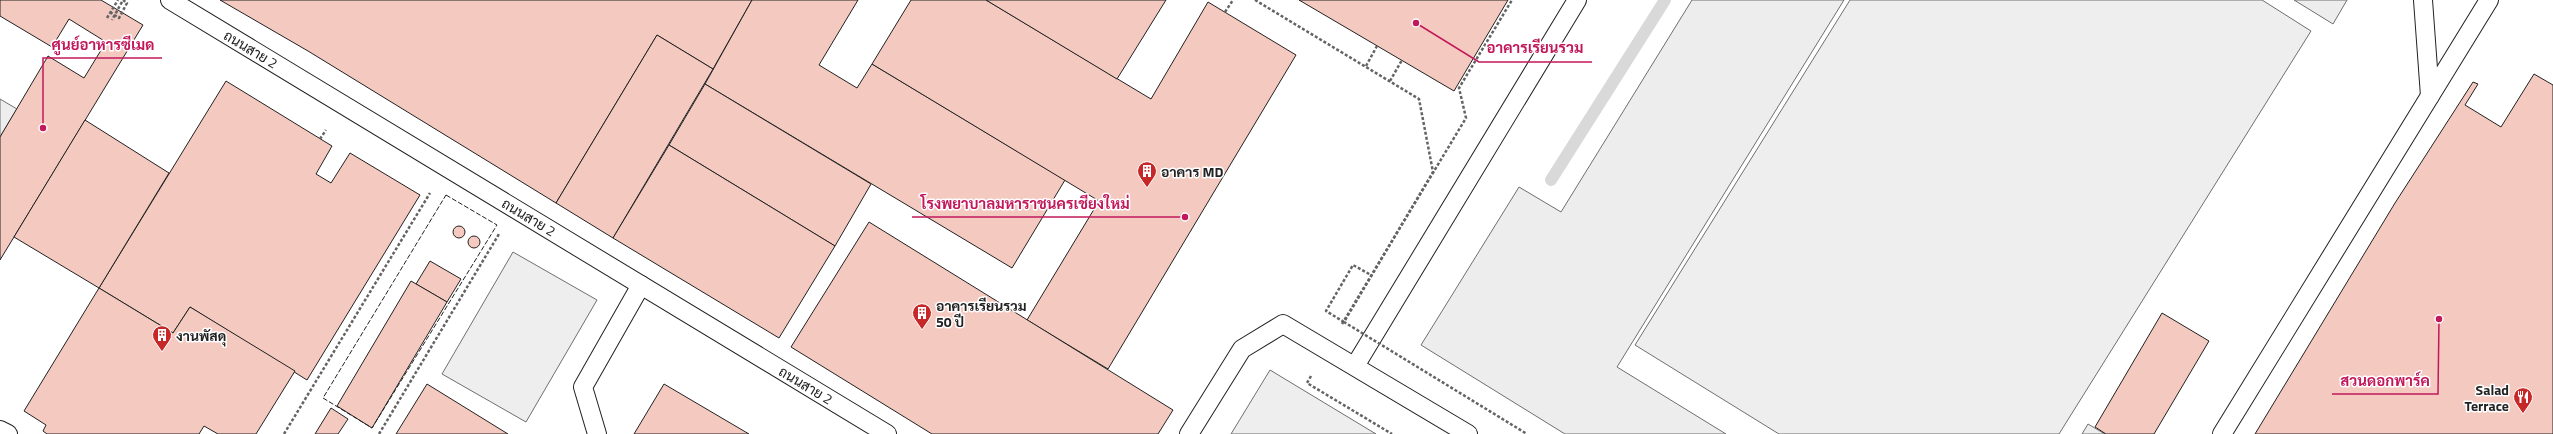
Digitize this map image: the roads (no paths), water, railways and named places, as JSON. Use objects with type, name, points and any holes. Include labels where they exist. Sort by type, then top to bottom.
[{"type":"lane","name":"ถนนสาย 2","points":[[170,0],[887,434]]},
{"type":"lane","points":[[1355,366],[1577,0]]},
{"type":"lane","points":[[2423,0],[2430,96]]},
{"type":"lane","points":[[2222,434],[2489,0]]},
{"type":"lane","points":[[597,434],[583,387],[642,285]]},
{"type":"lane","points":[[1189,434],[1242,349],[1283,324],[1468,434]]},
{"type":"lane","points":[[0,430],[8,434]]},
{"type":"waterway","points":[[1551,180],[1665,0]]},
{"type":"place","name":"อาคารเรียนรวม","points":[[1416,23]]},
{"type":"place","name":"ศูนย์อาหารซีเมด","points":[[43,128]]},
{"type":"place","name":"อาคาร MD","points":[[1147,188]]},
{"type":"place","name":"โรงพยาบาลมหาราชนครเชียงใหม่","points":[[1185,217]]},
{"type":"place","name":"สวนดอกพาร์ค","points":[[2439,319]]},
{"type":"place","name":"อาคารเรียนรวม 50 ปี","points":[[922,330]]},
{"type":"place","name":"งานพัสดุ","points":[[162,352]]},
{"type":"place","name":"Salad Terrace","points":[[2523,414]]}]
